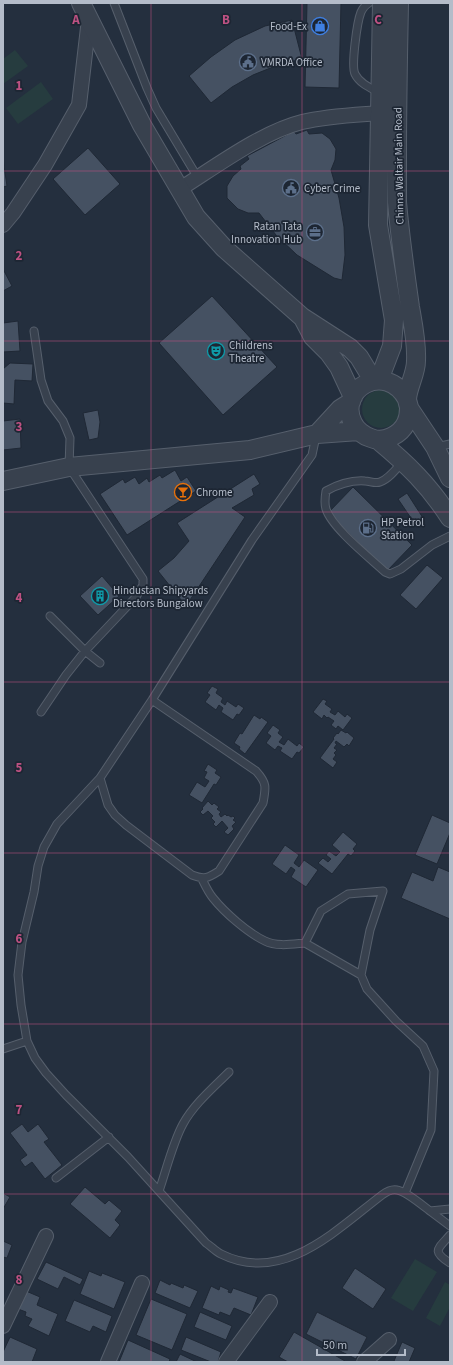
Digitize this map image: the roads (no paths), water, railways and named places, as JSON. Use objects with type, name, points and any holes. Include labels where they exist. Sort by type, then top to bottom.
[{"type":"street","points":[[81,3],[142,125],[196,217],[224,248],[302,317],[350,348],[359,357],[376,380]]},
{"type":"street","name":"Chinna Waltair Main Road","points":[[376,380],[392,346],[394,320],[378,225],[382,3]]},
{"type":"street","name":"Chinna Waltair Main Road","points":[[398,3],[398,202],[416,361],[408,404]]},
{"type":"street","points":[[3,225],[13,213],[45,165],[79,105],[89,19]]},
{"type":"street","points":[[180,189],[236,153],[283,128],[301,122],[325,117],[380,113]]},
{"type":"street","points":[[302,317],[313,337],[329,353],[339,367],[352,399],[350,414],[353,424],[359,431],[378,440],[403,460],[427,486],[450,518]]},
{"type":"street","points":[[316,434],[352,399],[357,390],[365,384],[376,380],[388,381],[403,391],[408,404],[443,445],[450,478]]},
{"type":"street","points":[[378,440],[385,439],[398,433],[407,422],[408,404]]},
{"type":"street","points":[[3,481],[69,467],[250,450],[316,434],[359,431]]},
{"type":"street","points":[[3,1326],[46,1236]]},
{"type":"street","points":[[110,1362],[142,1283]]},
{"type":"street","points":[[226,1362],[270,1302]]},
{"type":"street","points":[[364,1362],[390,1340]]},
{"type":"lane","points":[[114,3],[156,108],[198,178]]},
{"type":"lane","points":[[369,3],[365,5],[357,24],[354,64],[355,73],[359,80],[366,86],[380,93]]},
{"type":"lane","points":[[34,332],[41,380],[48,401],[63,421],[70,438],[69,467],[143,579],[143,585],[136,597],[85,651],[66,675],[41,712]]},
{"type":"lane","points":[[316,434],[312,455],[252,540],[152,700],[100,778],[57,824],[44,847],[38,866],[22,942],[18,975],[27,1041],[35,1058],[46,1073],[109,1137],[206,1243],[220,1253],[235,1260],[251,1263],[274,1262],[305,1252],[382,1195],[391,1190],[398,1190],[408,1195],[450,1226]]},
{"type":"lane","points":[[403,460],[385,479],[380,482],[364,480],[335,486],[326,491],[324,498],[326,509],[331,518],[349,540],[385,572],[390,574],[401,569],[432,545],[450,536]]},
{"type":"lane","points":[[50,616],[85,651],[100,663]]},
{"type":"lane","points":[[100,778],[108,805],[126,826],[192,875],[202,879],[210,877],[219,871],[263,802],[265,790],[264,779],[256,770],[152,700]]},
{"type":"lane","points":[[202,879],[212,897],[228,913],[248,930],[266,942],[282,945],[305,943],[361,975]]},
{"type":"lane","points":[[305,943],[322,911],[341,898],[348,894],[383,891],[370,930],[361,975],[367,989],[396,1021],[423,1046],[434,1071],[431,1130],[408,1195]]},
{"type":"lane","points":[[3,1049],[27,1041]]},
{"type":"lane","points":[[159,1191],[182,1124],[197,1105],[229,1072]]},
{"type":"lane","points":[[56,1178],[109,1137]]},
{"type":"lane","points":[[430,1211],[450,1210]]},
{"type":"lane","points":[[450,1235],[439,1248],[438,1252],[440,1256],[450,1263]]},
{"type":"place","name":"Food-Ex","points":[[320,26]]},
{"type":"place","name":"VMRDA Office","points":[[248,62]]},
{"type":"place","name":"Cyber Crime","points":[[291,188]]},
{"type":"place","name":"Ratan Tata Innovation Hub","points":[[315,232]]},
{"type":"place","name":"Childrens Theatre","points":[[216,351]]},
{"type":"place","name":"Chrome","points":[[183,492]]},
{"type":"place","name":"HP Petrol Station","points":[[368,528]]},
{"type":"place","name":"Hindustan Shipyards Directors Bungalow","points":[[100,596]]}]
